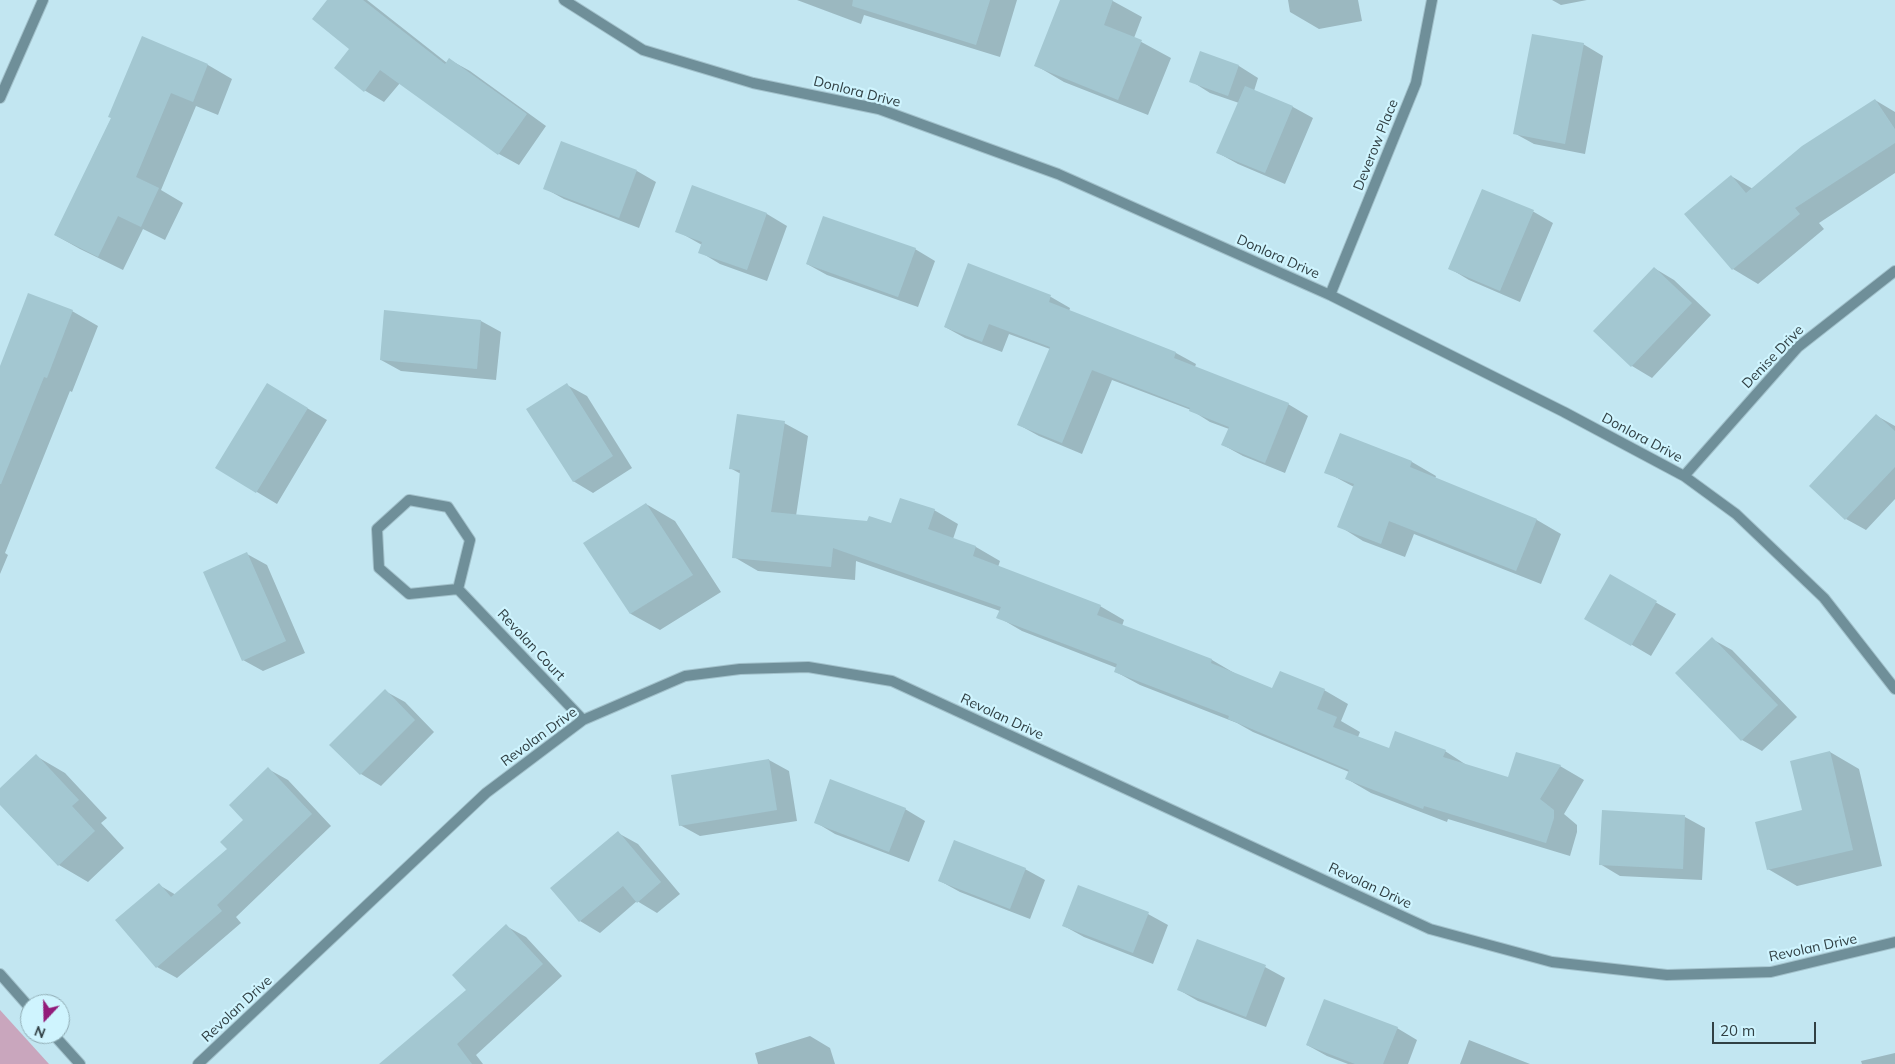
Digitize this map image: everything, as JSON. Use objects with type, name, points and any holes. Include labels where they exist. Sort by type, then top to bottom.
[{"type":"street","points":[[0,98],[43,0]]},
{"type":"street","name":"Donlora Drive","points":[[564,0],[643,50],[753,83],[879,109],[1058,174],[1330,295],[1564,412],[1684,476],[1736,514],[1824,598],[1895,689]]},
{"type":"street","name":"Deverow Place","points":[[1330,295],[1416,83],[1432,0]]},
{"type":"street","name":"Denise Drive","points":[[1684,476],[1798,347],[1895,271]]},
{"type":"street","points":[[409,500],[448,507],[470,540],[458,589],[410,594],[379,568],[377,529],[409,500]]},
{"type":"street","name":"Revolan Court","points":[[458,589],[583,720]]},
{"type":"street","name":"Revolan Drive","points":[[198,1064],[486,793],[583,720],[685,676],[740,669],[808,667],[892,681],[1430,929],[1552,962],[1667,975],[1771,972],[1895,942]]},
{"type":"street","points":[[0,974],[20,997]]},
{"type":"street","points":[[62,1044],[80,1064]]},
{"type":"shaded area","points":[[0,1010],[20,1032],[20,1044],[31,1044],[49,1064],[0,1064]]},
{"type":"building","points":[[327,0],[363,0],[445,64],[449,58],[527,114],[498,155],[380,70],[364,92],[334,68],[349,49],[312,19]]},
{"type":"building","points":[[853,0],[990,0],[976,45],[852,6]]},
{"type":"building","points":[[1060,0],[1113,0],[1104,25],[1142,40],[1118,100],[1034,66]]},
{"type":"building","points":[[1532,34],[1584,43],[1565,144],[1513,134]]},
{"type":"building","points":[[142,36],[208,64],[193,102],[171,93],[136,177],[159,188],[141,227],[118,216],[98,257],[54,235],[111,118],[108,117]]},
{"type":"building","points":[[1200,51],[1239,65],[1228,96],[1189,82]]},
{"type":"building","points":[[1245,86],[1293,106],[1265,173],[1216,153]]},
{"type":"building","points":[[1875,99],[1895,129],[1895,143],[1795,208],[1800,214],[1732,270],[1684,214],[1731,175],[1746,193],[1802,146]]},
{"type":"building","points":[[561,141],[637,170],[619,218],[543,189]]},
{"type":"building","points":[[692,185],[767,213],[747,270],[698,253],[702,242],[675,232]]},
{"type":"building","points":[[1482,189],[1534,210],[1500,291],[1448,269]]},
{"type":"building","points":[[823,216],[916,248],[898,297],[806,264]]},
{"type":"building","points":[[968,263],[1051,295],[1049,302],[1176,352],[1174,358],[1289,403],[1265,463],[1221,445],[1229,427],[1189,411],[1190,408],[1092,370],[1062,443],[1017,425],[1050,347],[989,324],[982,342],[944,327]]},
{"type":"building","points":[[1654,267],[1692,303],[1631,367],[1593,331]]},
{"type":"building","points":[[28,293],[73,310],[47,378],[44,377],[0,484],[0,366]]},
{"type":"building","points":[[384,310],[481,320],[477,369],[380,360]]},
{"type":"building","points":[[267,383],[308,408],[256,493],[215,468]]},
{"type":"building","points":[[567,383],[613,456],[573,482],[526,409]]},
{"type":"building","points":[[737,414],[785,421],[771,512],[867,521],[869,516],[891,523],[900,498],[935,509],[928,529],[976,546],[973,556],[1101,605],[1097,615],[1212,659],[1211,663],[1272,688],[1280,671],[1325,689],[1317,709],[1337,717],[1333,727],[1389,748],[1395,731],[1446,750],[1443,757],[1508,777],[1516,752],[1561,765],[1540,799],[1554,810],[1554,818],[1546,843],[1424,806],[1423,809],[1345,779],[1349,770],[1228,719],[1229,716],[1114,672],[1117,664],[996,618],[1001,607],[833,548],[831,567],[732,558],[740,470],[729,469]]},
{"type":"building","points":[[1876,414],[1895,431],[1895,467],[1845,520],[1809,486]]},
{"type":"building","points":[[1340,433],[1412,461],[1410,467],[1537,519],[1516,571],[1389,521],[1381,544],[1337,527],[1354,484],[1324,473]]},
{"type":"building","points":[[646,503],[693,575],[630,614],[583,543]]},
{"type":"building","points":[[247,552],[286,641],[242,661],[203,572]]},
{"type":"building","points":[[1610,574],[1657,601],[1631,646],[1584,619]]},
{"type":"building","points":[[1712,637],[1778,705],[1741,741],[1675,673]]},
{"type":"building","points":[[385,689],[415,720],[360,775],[329,745]]},
{"type":"building","points":[[1830,751],[1853,850],[1767,870],[1755,822],[1802,810],[1790,761]]},
{"type":"building","points":[[36,754],[79,800],[72,806],[95,831],[58,866],[0,805],[0,788]]},
{"type":"building","points":[[769,759],[777,810],[679,826],[671,775]]},
{"type":"building","points":[[268,767],[312,814],[217,905],[222,911],[156,968],[115,920],[159,883],[171,897],[227,849],[220,842],[243,820],[229,805]]},
{"type":"building","points":[[830,779],[906,808],[889,852],[814,823]]},
{"type":"building","points":[[1602,810],[1685,815],[1683,869],[1599,865]]},
{"type":"building","points":[[618,831],[661,882],[637,903],[623,886],[579,922],[550,888]]},
{"type":"building","points":[[954,840],[1026,868],[1010,909],[938,881]]},
{"type":"building","points":[[1078,885],[1149,912],[1133,953],[1062,926]]},
{"type":"building","points":[[506,924],[543,964],[457,1044],[472,1064],[379,1064],[466,990],[452,975]]},
{"type":"building","points":[[1197,939],[1266,965],[1246,1017],[1177,990]]},
{"type":"building","points":[[1324,999],[1398,1027],[1383,1064],[1355,1064],[1306,1045]]}]
